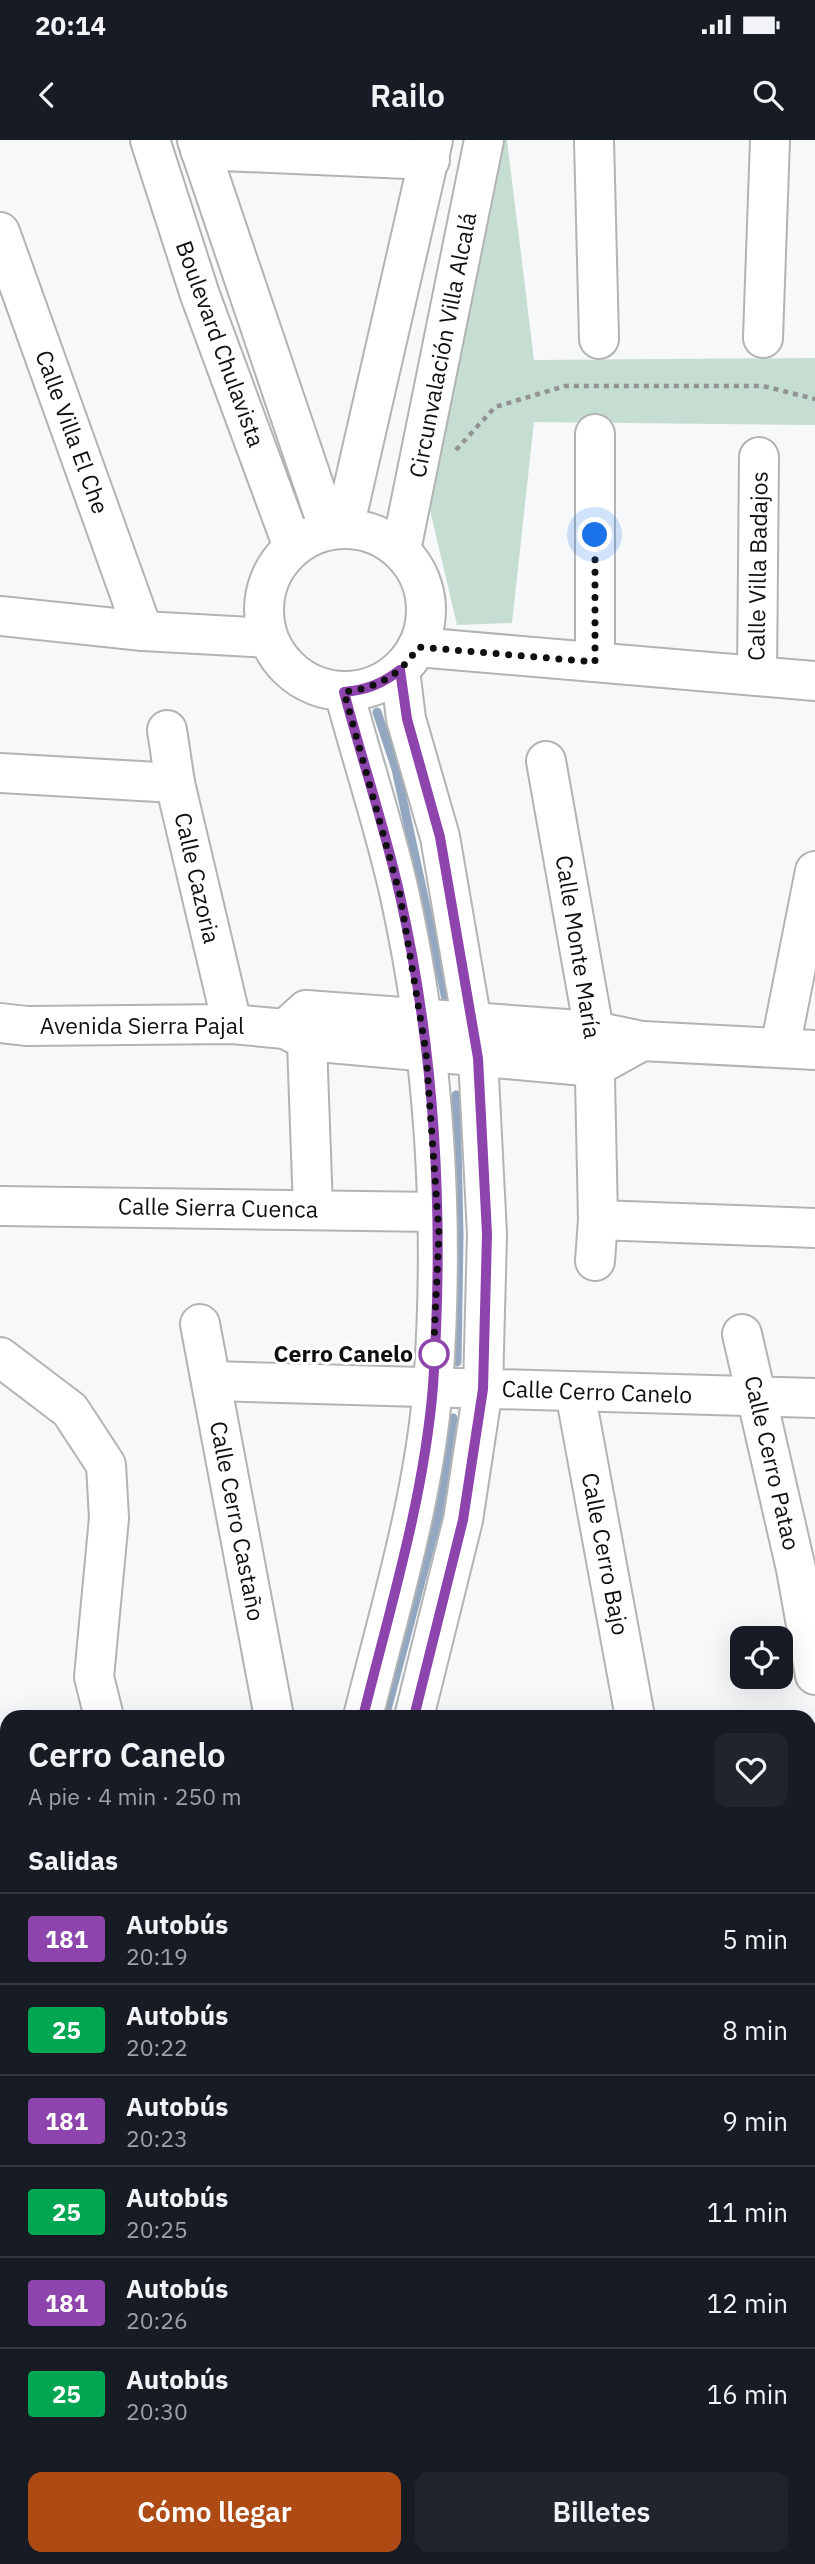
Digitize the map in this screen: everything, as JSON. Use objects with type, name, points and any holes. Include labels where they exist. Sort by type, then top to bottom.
[{"type":"street","name":"Boulevard Chulavista","points":[[150,140],[200,295],[293,547]]},
{"type":"street","name":"Circunvalación Villa Alcalá","points":[[401,551],[484,140]]},
{"type":"street","points":[[594,140],[599,340]]},
{"type":"street","points":[[763,338],[770,140]]},
{"type":"street","name":"Boulevard Chulavista","points":[[199,145],[337,529]]},
{"type":"street","points":[[199,145],[432,150],[337,529]]},
{"type":"street","name":"Calle Villa El Che","points":[[0,232],[143,631]]},
{"type":"street","points":[[595,434],[595,662]]},
{"type":"street","name":"Calle Villa Badajos","points":[[757,676],[759,457]]},
{"type":"street","points":[[416,1710],[463,1520],[483,1389],[487,1234],[476,1041],[440,837],[407,719],[409,659],[425,622],[425,596],[416,571],[401,551],[374,535],[337,529],[293,547],[277,566],[267,589],[264,614],[268,638],[280,660],[298,677],[320,688],[344,692],[374,686],[409,659],[595,662],[815,681]]},
{"type":"street","points":[[0,616],[143,631],[268,638]]},
{"type":"street","points":[[344,692],[400,895],[423,1035],[439,1234],[432,1388],[414,1514],[365,1710]]},
{"type":"street","name":"Calle Cazoria","points":[[167,730],[175,783],[232,1024]]},
{"type":"street","name":"Calle Monte María","points":[[546,761],[595,1049],[598,1220],[596,1261]]},
{"type":"street","points":[[0,773],[175,783]]},
{"type":"street","points":[[595,1049],[642,1041],[798,1049],[815,871]]},
{"type":"street","name":"Avenida Sierra Pajal","points":[[0,1023],[27,1026],[232,1024],[423,1035],[595,1049]]},
{"type":"street","points":[[300,1027],[313,1209]]},
{"type":"street","name":"Calle Sierra Cuenca","points":[[0,1206],[436,1212]]},
{"type":"street","points":[[598,1220],[815,1228]]},
{"type":"street","name":"Calle Cerro Castaño","points":[[200,1324],[273,1710]]},
{"type":"street","name":"Calle Cerro Patao","points":[[742,1334],[806,1569],[815,1675]]},
{"type":"street","points":[[0,1357],[70,1410],[106,1465],[109,1518],[94,1677],[102,1710]]},
{"type":"street","name":"Calle Cerro Canelo","points":[[211,1381],[815,1398]]},
{"type":"street","name":"Calle Cerro Bajo","points":[[575,1392],[634,1710]]},
{"type":"green space","points":[[500,140],[507,140],[534,360],[815,358],[815,425],[534,422],[512,623],[457,625],[430,510]]},
{"type":"waterway","points":[[377,712],[396,769],[446,999]]},
{"type":"waterway","points":[[456,1095],[459,1236],[457,1362]]},
{"type":"waterway","points":[[387,1710],[438,1517],[453,1418]]},
{"type":"bus line","name":"181","points":[[365,1710],[414,1514],[432,1388],[439,1234],[426,1052],[414,972],[400,895],[344,692],[364,690],[383,682],[400,670],[407,719],[440,837],[478,1058],[483,1106],[487,1234],[483,1389],[463,1520],[416,1710]]},
{"type":"place","name":"Cerro Canelo","points":[[434,1354]]},
{"type":"route","points":[[434,1354],[433,1362],[439,1234],[426,1052],[400,895],[344,692],[364,690],[383,682],[410,660],[418,647],[595,662],[595,535]]}]
